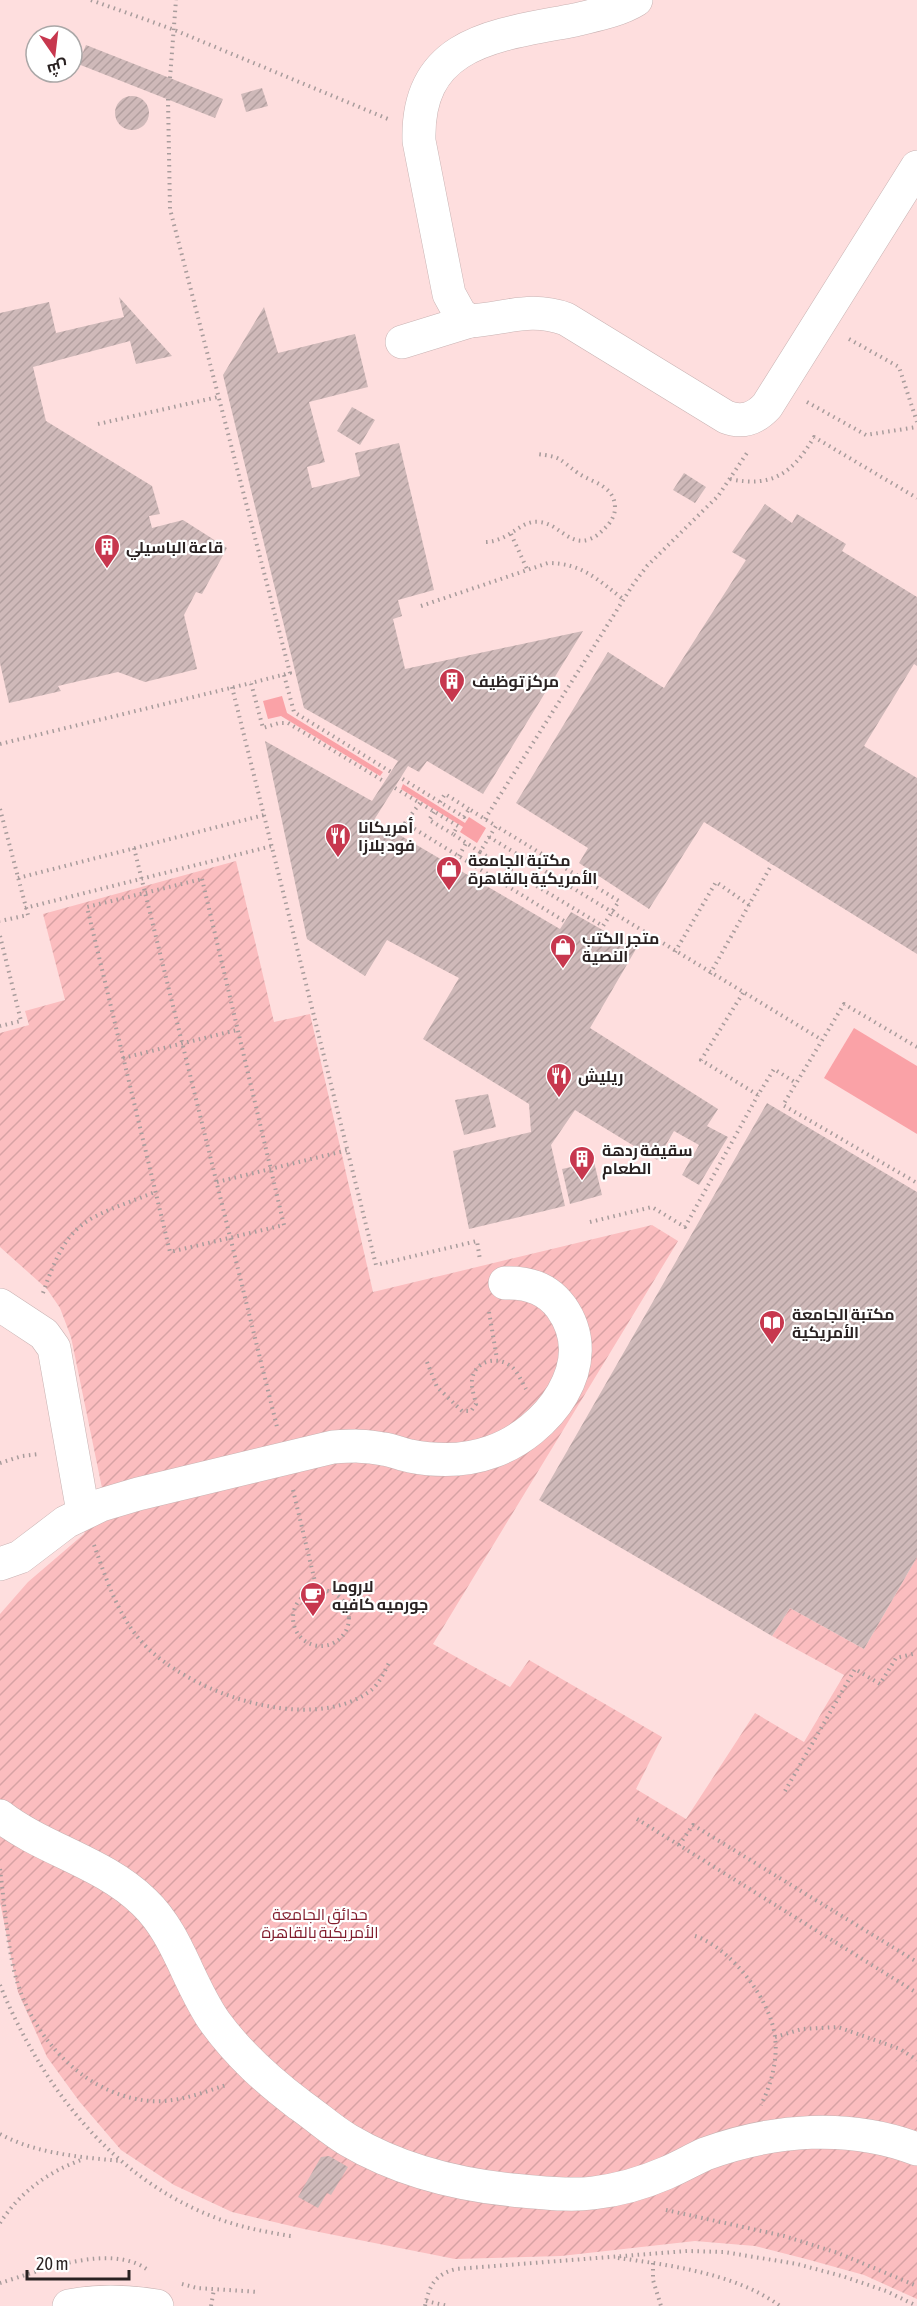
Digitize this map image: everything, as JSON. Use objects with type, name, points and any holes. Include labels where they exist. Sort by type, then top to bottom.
[{"type":"lane","points":[[470,321],[460,314],[449,294],[436,235],[419,131],[424,98],[433,79],[446,62],[463,49],[502,34],[599,15],[636,0]]},
{"type":"lane","points":[[402,342],[470,321],[536,312],[552,314],[566,319],[726,417],[744,420],[761,413],[917,167]]},
{"type":"lane","points":[[0,1564],[28,1552],[50,1533],[83,1512],[138,1494],[285,1458],[333,1447],[356,1446],[436,1458],[472,1457],[509,1445],[526,1435],[551,1410],[568,1385],[576,1347],[573,1330],[566,1313],[543,1291],[531,1285],[491,1285]]},
{"type":"lane","points":[[0,1305],[50,1340],[57,1356],[83,1512]]},
{"type":"lane","points":[[0,1816],[102,1872],[143,1900],[169,1933],[198,1994],[213,2019],[261,2074],[346,2139],[378,2156],[421,2172],[489,2188],[560,2195],[592,2193],[646,2181],[704,2155],[783,2134],[820,2132],[856,2134],[892,2140],[917,2149]]},
{"type":"lane","points":[[69,2306],[86,2303],[157,2306]]},
{"type":"path","points":[[91,0],[172,29],[419,131]]},
{"type":"path","points":[[170,78],[176,0]]},
{"type":"path","points":[[0,744],[290,673],[170,209],[168,99]]},
{"type":"path","points":[[779,386],[866,435],[917,424],[899,367],[819,322]]},
{"type":"path","points":[[98,424],[218,397]]},
{"type":"path","points":[[485,819],[623,600],[647,566],[706,510],[748,452],[751,434],[744,420]]},
{"type":"path","points":[[730,479],[754,483],[777,477],[792,468],[804,456],[814,437],[917,498]]},
{"type":"path","points":[[486,542],[496,542],[527,524],[539,521],[571,539],[586,540],[598,534],[611,522],[615,513],[613,497],[609,491],[597,481],[576,472],[566,461],[556,456],[537,454]]},
{"type":"path","points":[[511,534],[527,569]]},
{"type":"path","points":[[421,606],[548,563],[576,566],[593,576],[623,600]]},
{"type":"path","points":[[284,675],[294,712],[391,772]]},
{"type":"path","points":[[251,683],[262,728],[288,723],[385,782]]},
{"type":"path","points":[[232,687],[376,1265],[477,1241],[491,1285],[497,1359]]},
{"type":"path","points":[[401,778],[464,817],[469,809]]},
{"type":"path","points":[[395,788],[458,826],[453,834]]},
{"type":"path","points":[[434,812],[429,820],[603,926],[619,901],[445,794],[440,802]]},
{"type":"path","points":[[420,803],[405,823],[564,921]]},
{"type":"path","points":[[0,809],[27,915],[0,921]]},
{"type":"path","points":[[18,878],[264,815]]},
{"type":"path","points":[[480,852],[496,826]]},
{"type":"path","points":[[489,837],[611,914],[822,1040]]},
{"type":"path","points":[[459,856],[466,843]]},
{"type":"path","points":[[25,908],[272,846]]},
{"type":"path","points":[[134,848],[317,1590]]},
{"type":"path","points":[[710,974],[772,864]]},
{"type":"path","points":[[201,879],[237,1029],[284,1225],[170,1252],[87,907],[201,879]]},
{"type":"path","points":[[675,952],[716,882],[749,905]]},
{"type":"path","points":[[0,936],[21,1021],[0,1026]]},
{"type":"path","points":[[743,993],[701,1060],[758,1095]]},
{"type":"path","points":[[917,1047],[844,1004],[783,1105],[917,1183]]},
{"type":"path","points":[[123,1058],[237,1029]]},
{"type":"path","points":[[590,1222],[652,1207],[685,1227],[774,1069],[796,1083]]},
{"type":"path","points":[[217,1182],[348,1150]]},
{"type":"path","points":[[32,1326],[52,1267],[67,1238],[90,1218],[155,1192]]},
{"type":"path","points":[[427,1362],[437,1387],[462,1411],[471,1411],[476,1404],[471,1384],[477,1370],[482,1364],[497,1359],[515,1370],[528,1394],[551,1410]]},
{"type":"path","points":[[83,1512],[117,1603],[127,1622],[156,1656],[175,1671],[195,1682],[239,1699],[293,1710],[311,1711],[341,1705],[372,1690],[390,1661]]},
{"type":"path","points":[[317,1590],[335,1594],[342,1599],[350,1616],[349,1625],[339,1640],[321,1646],[304,1640],[294,1625],[293,1615],[301,1599],[317,1590]]},
{"type":"path","points":[[785,1791],[855,1669],[880,1684],[896,1658],[917,1653]]},
{"type":"path","points":[[637,1819],[917,1993]]},
{"type":"path","points":[[680,1845],[693,1825],[917,1962]]},
{"type":"path","points":[[0,1869],[12,1962],[19,1986],[28,2009],[42,2031],[57,2052],[76,2071],[92,2083],[110,2092],[152,2102],[175,2100],[261,2074]]},
{"type":"path","points":[[695,1936],[708,1940],[741,1970],[763,2004],[775,2037],[771,2079],[764,2100],[755,2117],[731,2146]]},
{"type":"path","points":[[0,1985],[27,2043],[52,2083],[81,2121],[121,2161],[157,2189],[187,2206],[255,2230],[291,2236]]},
{"type":"path","points":[[775,2037],[802,2029],[838,2027],[900,2049],[917,2060]]},
{"type":"path","points":[[0,2134],[36,2148],[88,2158],[121,2161]]},
{"type":"path","points":[[0,2223],[17,2200],[32,2187],[68,2165],[88,2158]]},
{"type":"path","points":[[656,2207],[784,2236],[857,2260],[917,2286]]},
{"type":"path","points":[[448,2306],[426,2304],[433,2282],[439,2275],[456,2269],[687,2251],[760,2257],[842,2276],[886,2291],[917,2306]]},
{"type":"path","points":[[610,2258],[694,2271],[762,2293],[780,2306]]},
{"type":"path","points":[[653,2263],[653,2280],[661,2306]]},
{"type":"path","points":[[211,2306],[214,2289]]},
{"type":"shaded area","points":[[0,0],[917,0],[917,2306],[0,2306]]},
{"type":"shaded area","points":[[282,696],[287,713],[383,772],[380,776],[281,716],[268,719],[263,701]]},
{"type":"shaded area","points":[[403,784],[465,823],[469,817],[486,828],[477,843],[460,832],[463,827],[401,789]]},
{"type":"shaded area","points":[[854,1028],[917,1066],[917,1134],[824,1078]]},
{"type":"green space","name":"حدائق الجامعة الأمريكية بالقاهرة","points":[[236,861],[274,1022],[310,1014],[373,1292],[652,1225],[678,1241],[433,1644],[510,1687],[529,1660],[662,1737],[636,1789],[686,1819],[755,1713],[804,1742],[844,1675],[772,1636],[790,1608],[864,1649],[917,1557],[917,2299],[864,2275],[755,2246],[695,2241],[561,2256],[455,2259],[232,2212],[174,2185],[121,2150],[79,2101],[47,2057],[18,1992],[0,1902],[0,1614],[28,1582],[84,1534],[102,1488],[71,1337],[60,1308],[47,1289],[0,1247],[0,1033],[29,1025],[25,1011],[65,1000],[43,914]]},
{"type":"building","points":[[86,45],[223,99],[215,118],[84,66]]},
{"type":"building","points":[[262,88],[268,106],[246,112],[241,94]]},
{"type":"building","points":[[132,96],[144,101],[149,113],[144,125],[132,130],[120,125],[115,113],[120,101]]},
{"type":"building","name":"قاعة الباسيلي","points":[[119,297],[172,356],[136,364],[130,341],[33,367],[46,421],[152,486],[160,514],[149,516],[152,528],[183,520],[227,548],[202,594],[196,592],[184,615],[197,669],[145,682],[118,672],[58,686],[61,691],[9,703],[0,663],[0,313],[49,302],[56,333],[124,317]]},
{"type":"building","points":[[264,307],[278,353],[355,334],[368,387],[309,402],[325,462],[307,467],[312,488],[360,476],[355,453],[399,443],[434,590],[398,600],[402,616],[393,619],[405,669],[583,631],[483,794],[427,761],[419,772],[408,766],[374,820],[560,929],[571,912],[636,949],[590,1028],[718,1109],[707,1126],[728,1137],[699,1185],[682,1175],[699,1145],[674,1131],[657,1160],[575,1110],[551,1145],[565,1206],[469,1229],[453,1151],[531,1132],[529,1104],[423,1039],[459,978],[387,940],[365,976],[307,939],[265,741],[372,801],[398,761],[304,708],[223,375]]},
{"type":"building","points":[[352,407],[375,420],[360,445],[337,431]]},
{"type":"building","points":[[684,473],[706,487],[695,503],[673,490]]},
{"type":"building","points":[[765,504],[792,523],[797,514],[846,544],[842,551],[917,597],[917,666],[914,664],[864,746],[917,778],[917,954],[704,822],[649,909],[579,863],[588,848],[516,803],[608,652],[664,688],[746,560],[732,552]]},
{"type":"building","points":[[488,1094],[496,1127],[464,1135],[455,1100]]},
{"type":"building","name":"مكتبة الجامعة الأمريكية","points":[[767,1103],[917,1192],[917,1557],[864,1649],[790,1608],[772,1636],[539,1500]]},
{"type":"building","name":"سقيفة ردهة الطعام","points":[[594,1162],[602,1195],[570,1204],[562,1169]]},
{"type":"building","points":[[329,2156],[348,2167],[331,2195],[327,2193],[318,2208],[298,2197],[321,2157]]},
{"type":"place","name":"قاعة الباسيلي","points":[[107,570]]},
{"type":"place","name":"مركز توظيف","points":[[452,704]]},
{"type":"place","name":"أمريكانا فود بلازا","points":[[338,859]]},
{"type":"place","name":"مكتبة الجامعة الأمريكية بالقاهرة","points":[[449,892]]},
{"type":"place","name":"متجر الكتب النصية","points":[[563,970]]},
{"type":"place","name":"ريليش","points":[[559,1099]]},
{"type":"place","name":"سقيفة ردهة الطعام","points":[[582,1182]]},
{"type":"place","name":"مكتبة الجامعة الأمريكية","points":[[772,1346]]},
{"type":"place","name":"لاروما جورميه كافيه","points":[[313,1618]]}]
